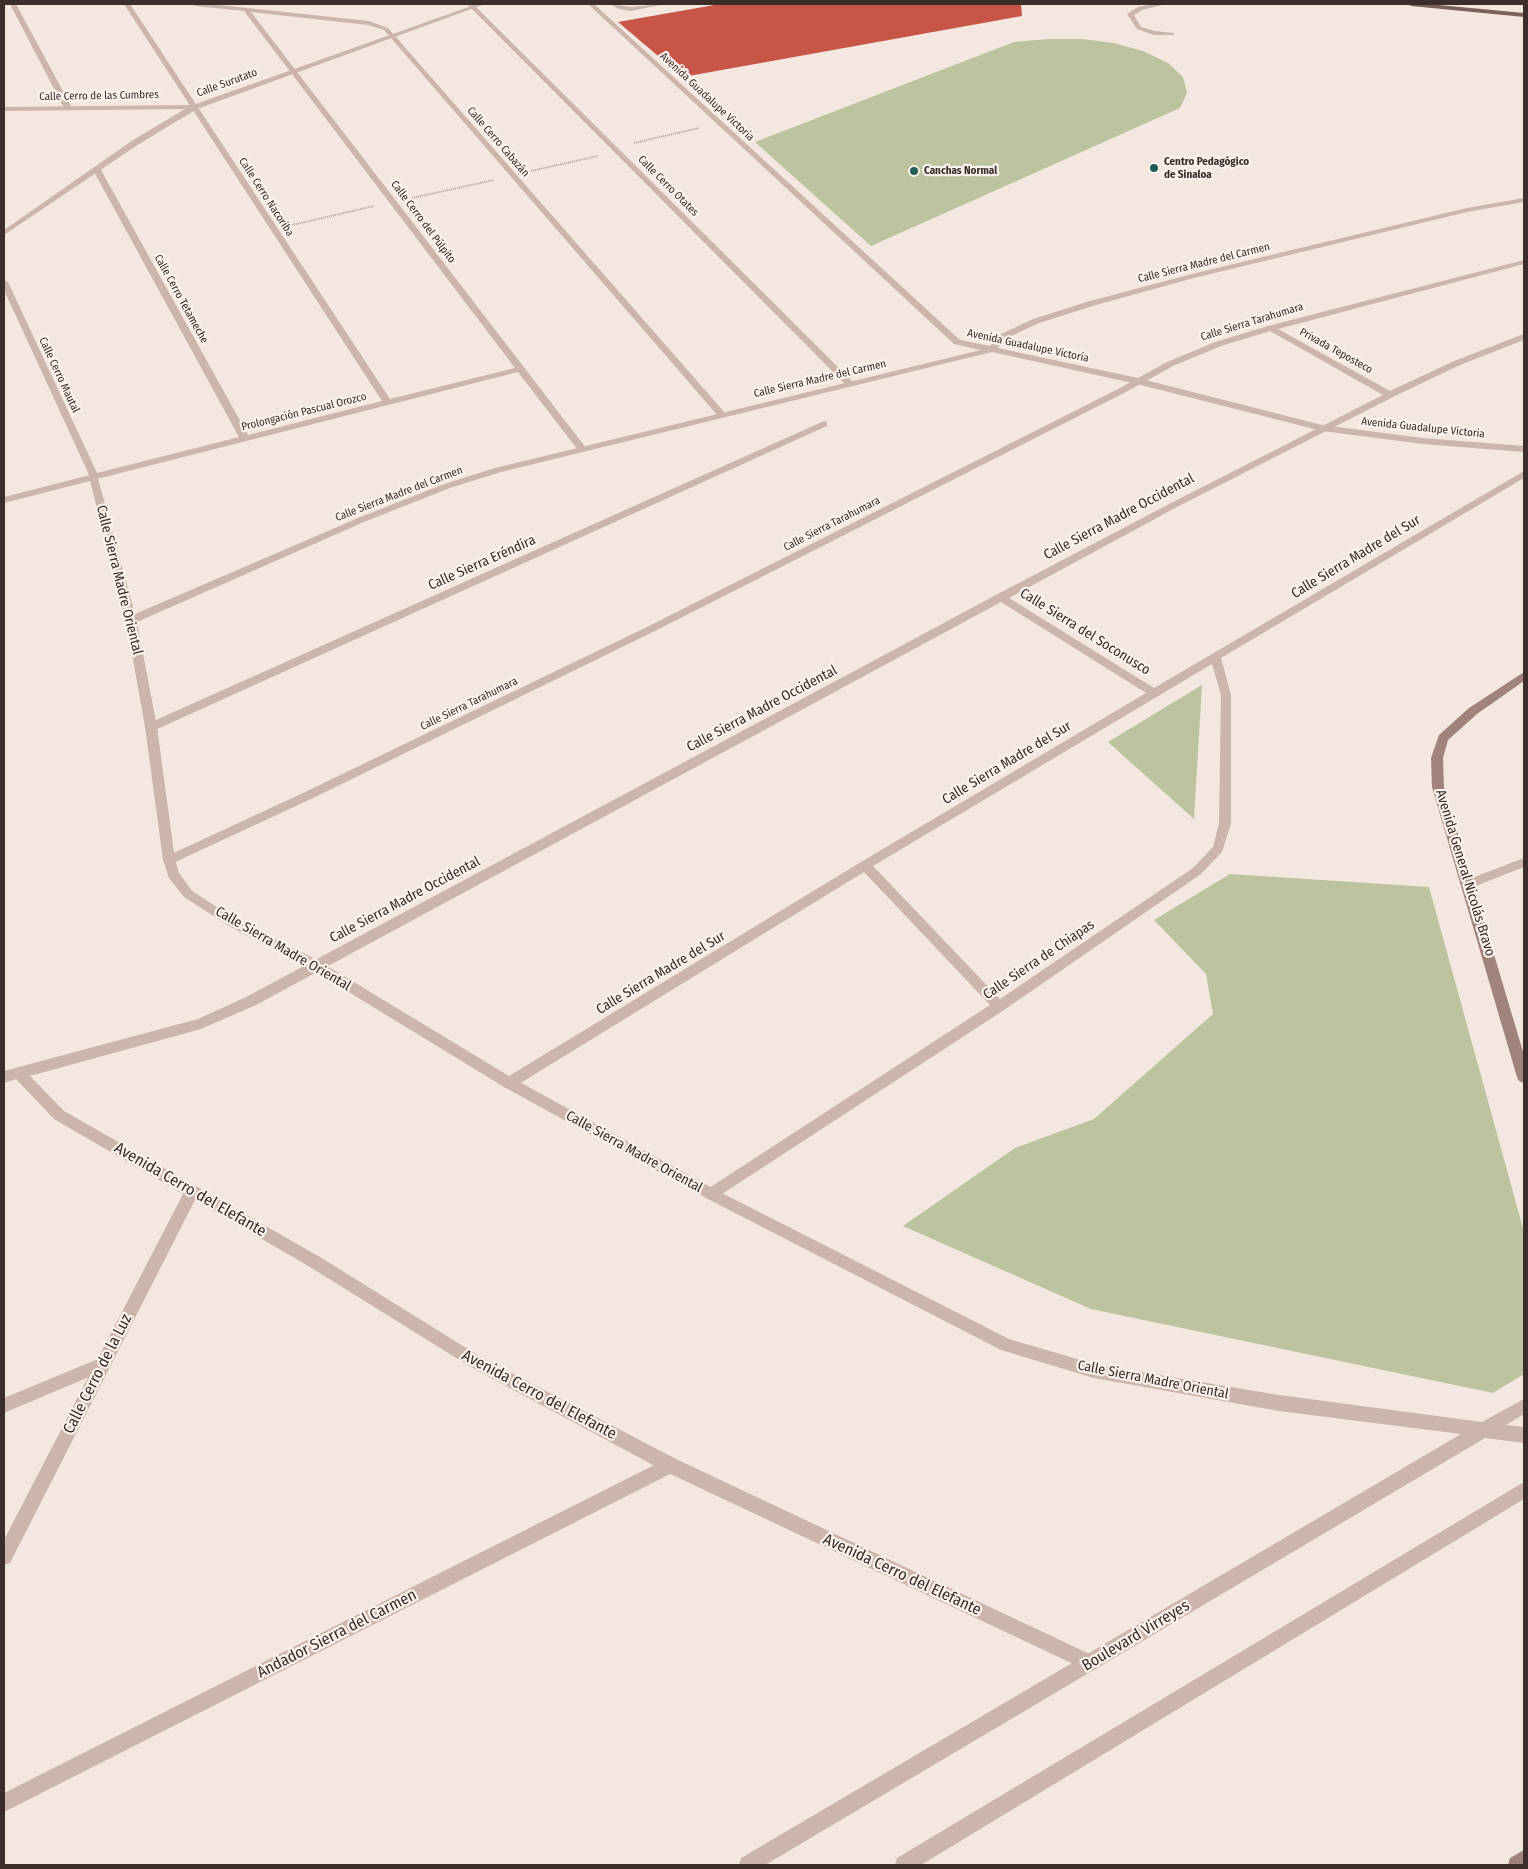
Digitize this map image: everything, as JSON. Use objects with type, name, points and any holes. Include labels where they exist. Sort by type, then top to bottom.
[{"type":"main road","points":[[1411,4],[1524,15]]},
{"type":"main road","name":"Avenida General Nicolás Bravo","points":[[1524,676],[1473,711],[1442,738],[1437,758],[1438,787],[1524,1077]]},
{"type":"main road","points":[[1517,1865],[1524,1859]]},
{"type":"street","points":[[13,4],[68,108]]},
{"type":"street","name":"Calle Cerro Nacoriba","points":[[126,4],[387,402]]},
{"type":"street","name":"Calle Cerro Cabazán","points":[[195,4],[369,23],[386,29],[721,414]]},
{"type":"street","name":"Calle Surutato","points":[[4,233],[136,142],[194,106],[392,36],[472,5],[482,4]]},
{"type":"street","name":"Avenida Guadalupe Victoria","points":[[591,4],[956,342],[1138,381],[1322,428],[1423,441],[1524,449]]},
{"type":"street","points":[[613,4],[621,8],[630,9],[662,4]]},
{"type":"street","points":[[1163,4],[1140,8],[1130,14],[1139,28],[1154,33],[1172,34]]},
{"type":"street","name":"Calle Cerro Otates","points":[[472,5],[850,384]]},
{"type":"street","name":"Calle Cerro del Púlpito","points":[[246,10],[581,448]]},
{"type":"street","name":"Calle Cerro de las Cumbres","points":[[4,109],[194,106]]},
{"type":"street","name":"Calle Cerro Tetameche","points":[[97,170],[245,439]]},
{"type":"street","name":"Calle Sierra Madre del Carmen","points":[[130,620],[361,520],[447,486],[498,470],[581,448],[991,350],[1004,336],[1036,322],[1093,303],[1192,276],[1467,210],[1524,200]]},
{"type":"street","name":"Calle Sierra Tarahumara","points":[[169,860],[307,796],[662,624],[1170,364],[1218,344],[1271,328],[1524,262]]},
{"type":"street","name":"Calle Cerro Mautal","points":[[4,282],[94,477]]},
{"type":"street","name":"Privada Teposteco","points":[[1271,328],[1390,394]]},
{"type":"street","name":"Calle Sierra Madre Occidental","points":[[4,1077],[201,1024],[251,1001],[1000,597],[1322,428],[1457,363],[1524,338]]},
{"type":"street","name":"Prolongación Pascual Orozco","points":[[4,500],[520,369]]},
{"type":"street","name":"Calle Sierra Eréndira","points":[[151,727],[824,424]]},
{"type":"street","name":"Calle Sierra Madre del Sur","points":[[509,1083],[865,865],[1524,474]]},
{"type":"street","name":"Calle Sierra Madre Oriental","points":[[94,477],[130,620],[151,727],[169,860],[173,874],[188,894],[233,923],[315,965],[509,1083],[711,1194],[1006,1344],[1094,1371],[1279,1403],[1524,1435]]},
{"type":"street","name":"Calle Sierra del Soconusco","points":[[1000,597],[1154,693]]},
{"type":"street","name":"Calle Sierra de Chiapas","points":[[711,1194],[999,1006],[1197,871],[1218,849],[1224,823],[1226,695],[1216,658]]},
{"type":"street","points":[[1468,884],[1524,862]]},
{"type":"street","points":[[865,865],[999,1006]]},
{"type":"street","name":"Avenida Cerro del Elefante","points":[[20,1074],[59,1115],[315,1262],[474,1361],[670,1465],[1090,1663]]},
{"type":"street","name":"Calle Cerro de la Luz","points":[[4,1557],[192,1191]]},
{"type":"street","points":[[4,1406],[103,1364]]},
{"type":"street","name":"Boulevard Virreyes","points":[[748,1865],[1524,1406]]},
{"type":"street","name":"Andador Sierra del Carmen","points":[[4,1803],[670,1465]]},
{"type":"street","points":[[904,1865],[1524,1490]]},
{"type":"green space","name":"Canchas Normal","points":[[1082,39],[1114,43],[1143,51],[1168,63],[1183,77],[1187,93],[1180,108],[871,246],[755,142],[1014,42]]},
{"type":"green space","points":[[1202,685],[1194,819],[1108,742]]},
{"type":"green space","points":[[1230,874],[1429,887],[1524,1232],[1524,1374],[1493,1393],[1091,1309],[903,1226],[1015,1148],[1094,1119],[1213,1014],[1206,974],[1154,920]]},
{"type":"building","points":[[720,4],[1021,4],[1022,16],[683,77],[618,22]]},
{"type":"place","name":"Centro Pedagógico de Sinaloa","points":[[1154,168]]},
{"type":"place","name":"Canchas Normal","points":[[914,171]]}]
